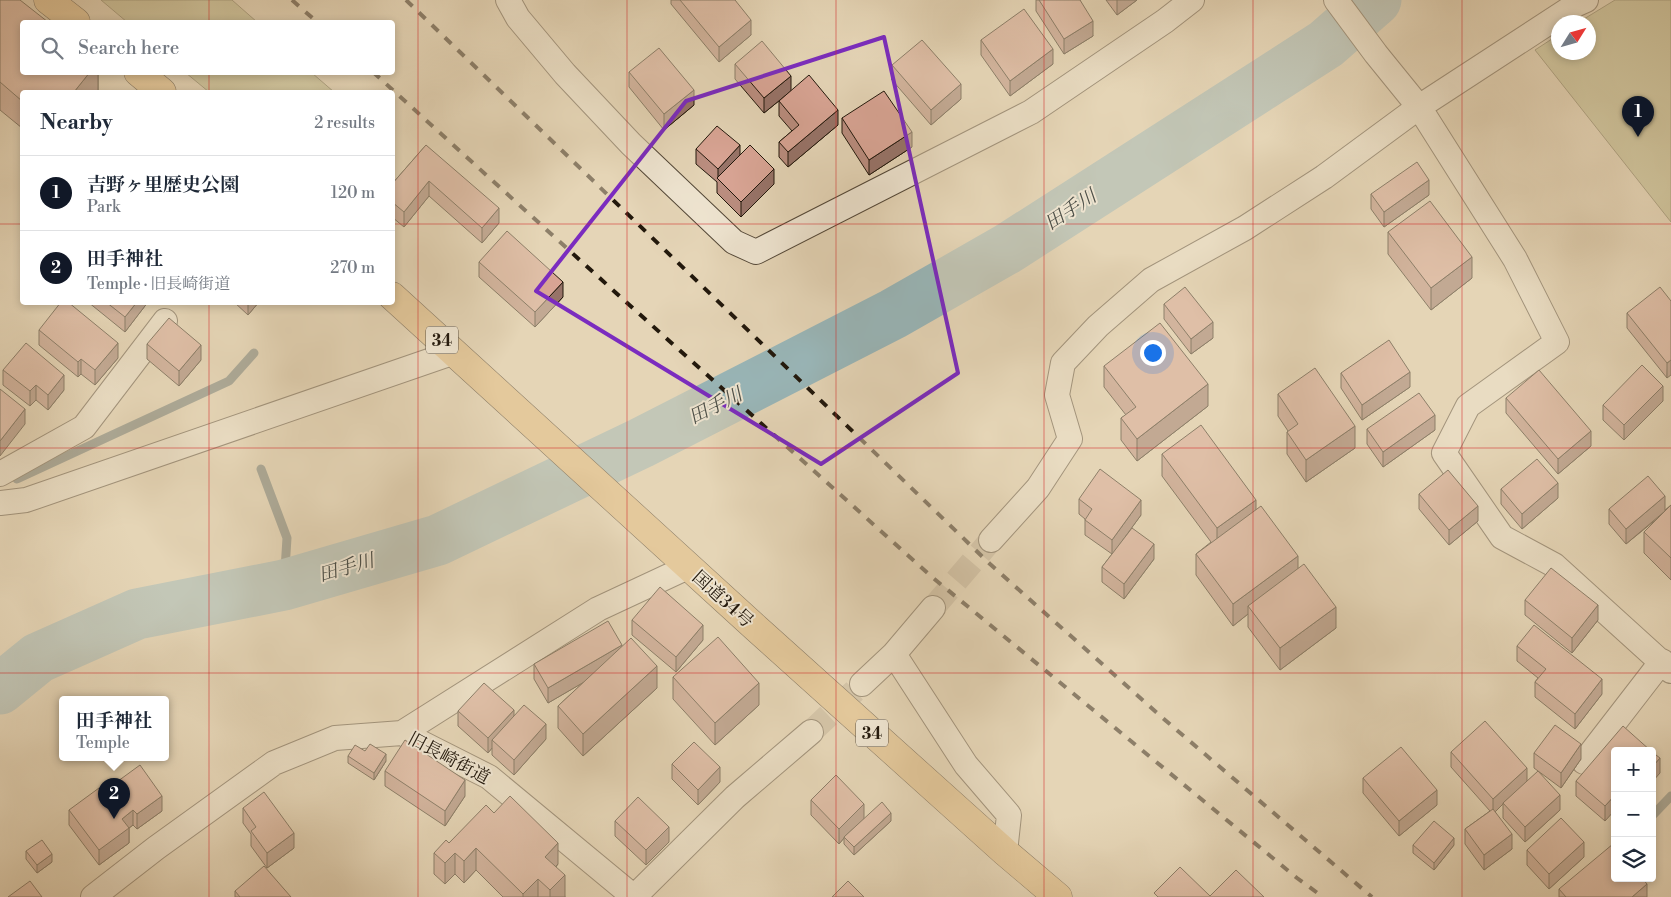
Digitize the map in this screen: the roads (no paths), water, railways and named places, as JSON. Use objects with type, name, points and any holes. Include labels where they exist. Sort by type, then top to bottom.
[{"type":"highway","points":[[48,0],[73,20]]},
{"type":"highway","points":[[142,75],[160,90]]},
{"type":"highway","name":"国道34号","points":[[395,299],[492,385],[688,567],[1005,852],[1058,897]]},
{"type":"street","points":[[508,0],[518,18],[565,74],[631,144],[734,242],[756,252],[1031,112],[1165,21],[1192,0]]},
{"type":"street","points":[[1336,0],[1419,107],[1515,260],[1557,342],[1468,406],[1444,454],[1502,537],[1554,565],[1667,666],[1584,762]]},
{"type":"street","points":[[992,540],[1038,488],[1070,439],[1057,395],[1063,363],[1098,326],[1150,280],[1245,228],[1324,177],[1419,107],[1586,0]]},
{"type":"street","points":[[0,474],[84,427],[165,321]]},
{"type":"street","points":[[0,503],[26,500],[455,352]]},
{"type":"street","points":[[402,733],[598,609],[688,567]]},
{"type":"street","points":[[862,684],[894,654],[933,608]]},
{"type":"street","points":[[894,654],[966,765],[1009,815],[1005,852]]},
{"type":"street","points":[[634,897],[735,797],[811,732]]},
{"type":"street","name":"旧長崎街道","points":[[93,897],[156,848],[274,763],[335,738],[402,733],[488,777],[634,897]]},
{"type":"waterway","name":"田手川","points":[[0,689],[38,658],[137,614],[284,585],[438,540],[641,443],[893,314],[1007,249],[1326,44],[1376,0]]},
{"type":"waterway","points":[[17,479],[229,381],[254,353]]},
{"type":"waterway","points":[[261,469],[287,538],[284,585]]},
{"type":"waterway","points":[[1656,812],[1671,796]]},
{"type":"tunnel","points":[[933,608],[991,540]]},
{"type":"tunnel","points":[[811,732],[862,684]]},
{"type":"railway","points":[[292,0],[315,20]]},
{"type":"railway","points":[[406,0],[990,564],[1165,720],[1372,897]]},
{"type":"railway","points":[[376,75],[393,90]]},
{"type":"railway","points":[[395,92],[932,577],[1297,878],[1323,897]]},
{"type":"place","name":"吉野ヶ里歴史公園","points":[[1638,137]]},
{"type":"place","name":"田手神社","points":[[114,819]]}]
